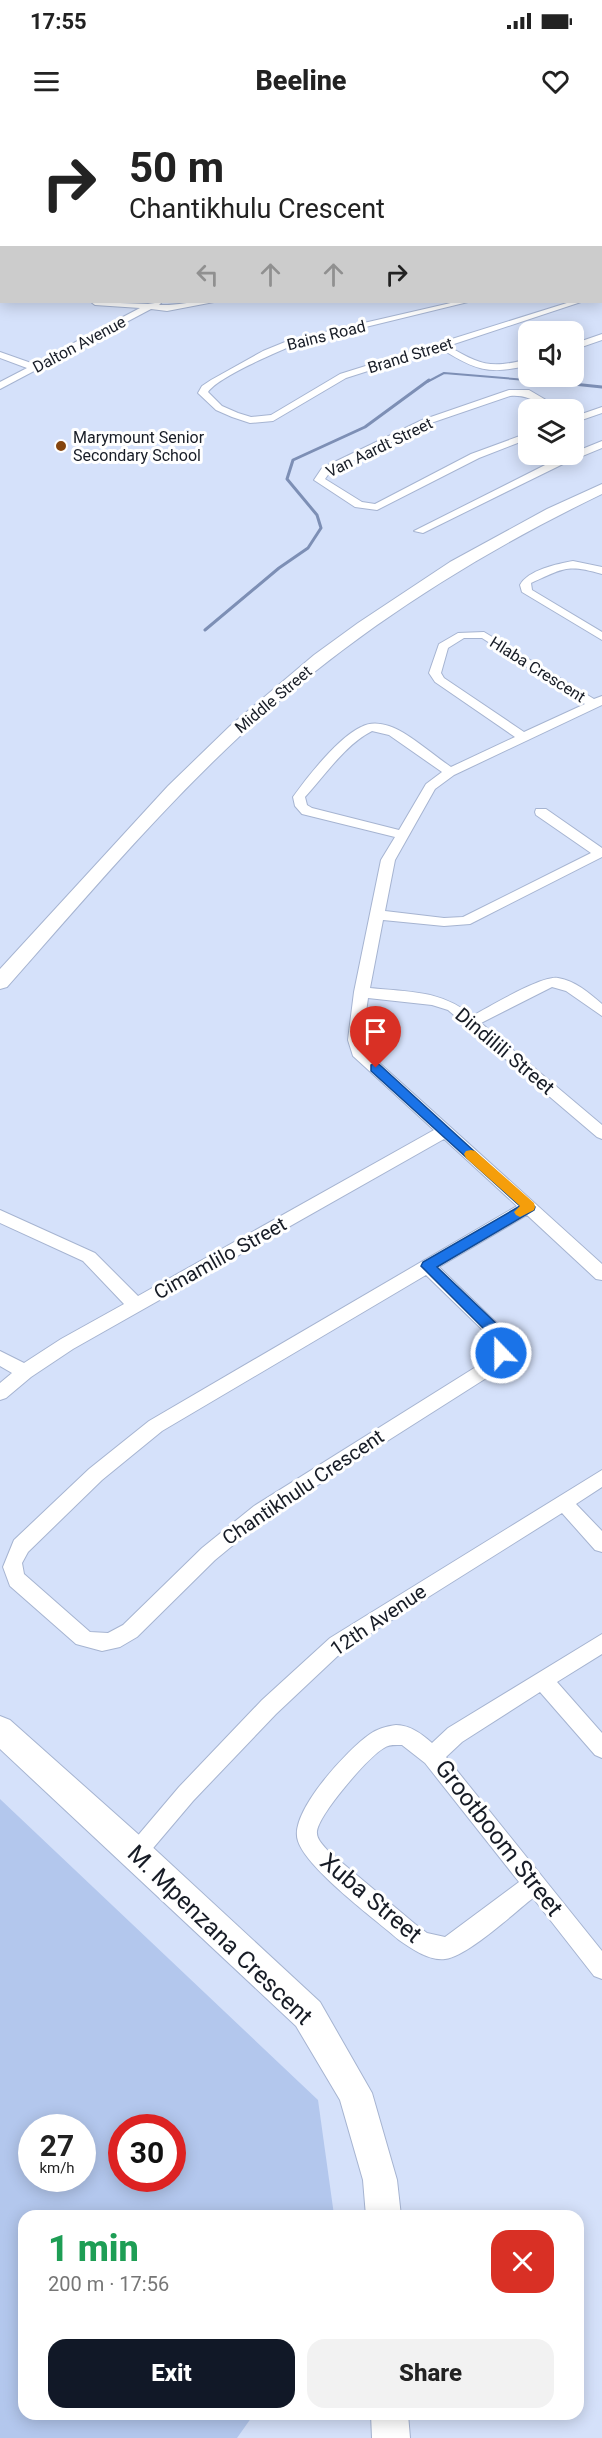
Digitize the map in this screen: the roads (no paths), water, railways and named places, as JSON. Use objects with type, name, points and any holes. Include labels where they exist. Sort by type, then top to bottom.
[{"type":"main road","name":"Middle Street","points":[[0,982],[173,791],[237,729],[300,675],[371,621],[448,570],[543,517],[602,488]]},
{"type":"main road","name":"M. Mpenzana Crescent","points":[[0,1731],[136,1853],[308,2014],[355,2093],[380,2180],[383,2210]]},
{"type":"main road","points":[[390,2420],[391,2438]]},
{"type":"street","points":[[104,303],[148,308],[182,307],[204,303]]},
{"type":"street","name":"Dalton Avenue","points":[[0,386],[156,303]]},
{"type":"street","name":"Bains Road","points":[[250,420],[219,408],[205,396],[204,390],[207,386],[267,352],[285,345],[460,303]]},
{"type":"street","name":"Brand Street","points":[[250,420],[273,418],[343,376],[574,303]]},
{"type":"street","points":[[584,343],[602,337]]},
{"type":"street","points":[[441,345],[486,369],[505,369],[518,365]]},
{"type":"street","points":[[0,355],[34,367]]},
{"type":"street","name":"Van Aardt Street","points":[[518,440],[475,456],[377,507],[359,505],[319,480],[326,470],[416,426],[509,393],[530,393],[540,399]]},
{"type":"street","points":[[584,416],[602,410]]},
{"type":"street","points":[[419,531],[559,462],[602,444]]},
{"type":"street","points":[[602,571],[590,565],[572,563],[527,581],[525,587],[527,592],[602,637]]},
{"type":"street","name":"Hlaba Crescent","points":[[523,737],[441,682],[435,673],[443,646],[462,635],[484,635],[598,702]]},
{"type":"street","points":[[598,702],[450,772],[430,787],[388,860],[361,992],[355,1040],[358,1052],[602,1274]]},
{"type":"street","points":[[402,835],[307,811],[301,806],[299,797],[357,736],[369,728],[384,728],[393,732],[450,772]]},
{"type":"street","points":[[377,915],[444,922],[465,921],[601,852],[541,812]]},
{"type":"street","points":[[472,1022],[550,982],[568,985],[602,1011]]},
{"type":"street","name":"Dindilili Street","points":[[361,992],[438,1000],[453,1007],[602,1133]]},
{"type":"street","name":"Cimamlilo Street","points":[[0,1393],[25,1372],[67,1344],[445,1131]]},
{"type":"street","name":"Chantikhulu Crescent","points":[[428,1266],[501,1338],[501,1353],[493,1365],[260,1512],[234,1531],[202,1556],[130,1631],[117,1641],[95,1643],[82,1638],[17,1580],[12,1572],[12,1563],[21,1546],[122,1450],[148,1430],[428,1266],[529,1207]]},
{"type":"street","points":[[0,1216],[89,1257],[136,1305]]},
{"type":"street","points":[[0,1358],[25,1372]]},
{"type":"street","name":"12th Avenue","points":[[136,1853],[186,1794],[269,1707],[338,1644],[602,1478]]},
{"type":"street","points":[[564,1502],[602,1544]]},
{"type":"street","name":"Grootboom Street","points":[[602,1643],[455,1735],[432,1756],[602,1968]]},
{"type":"street","points":[[543,1681],[602,1748]]},
{"type":"street","name":"Xuba Street","points":[[432,1756],[411,1738],[399,1734],[379,1739],[342,1777],[311,1817],[307,1828],[310,1845],[321,1858],[407,1932],[420,1942],[437,1948],[447,1948],[462,1940],[534,1884]]},
{"type":"waterway","points":[[427,382],[444,373],[518,379]]},
{"type":"waterway","points":[[205,630],[279,568],[308,548],[321,528],[317,515],[287,479],[293,460],[365,427],[429,380]]},
{"type":"waterway","points":[[584,385],[602,387]]},
{"type":"place","name":"Marymount Senior Secondary School","points":[[61,446]]}]
